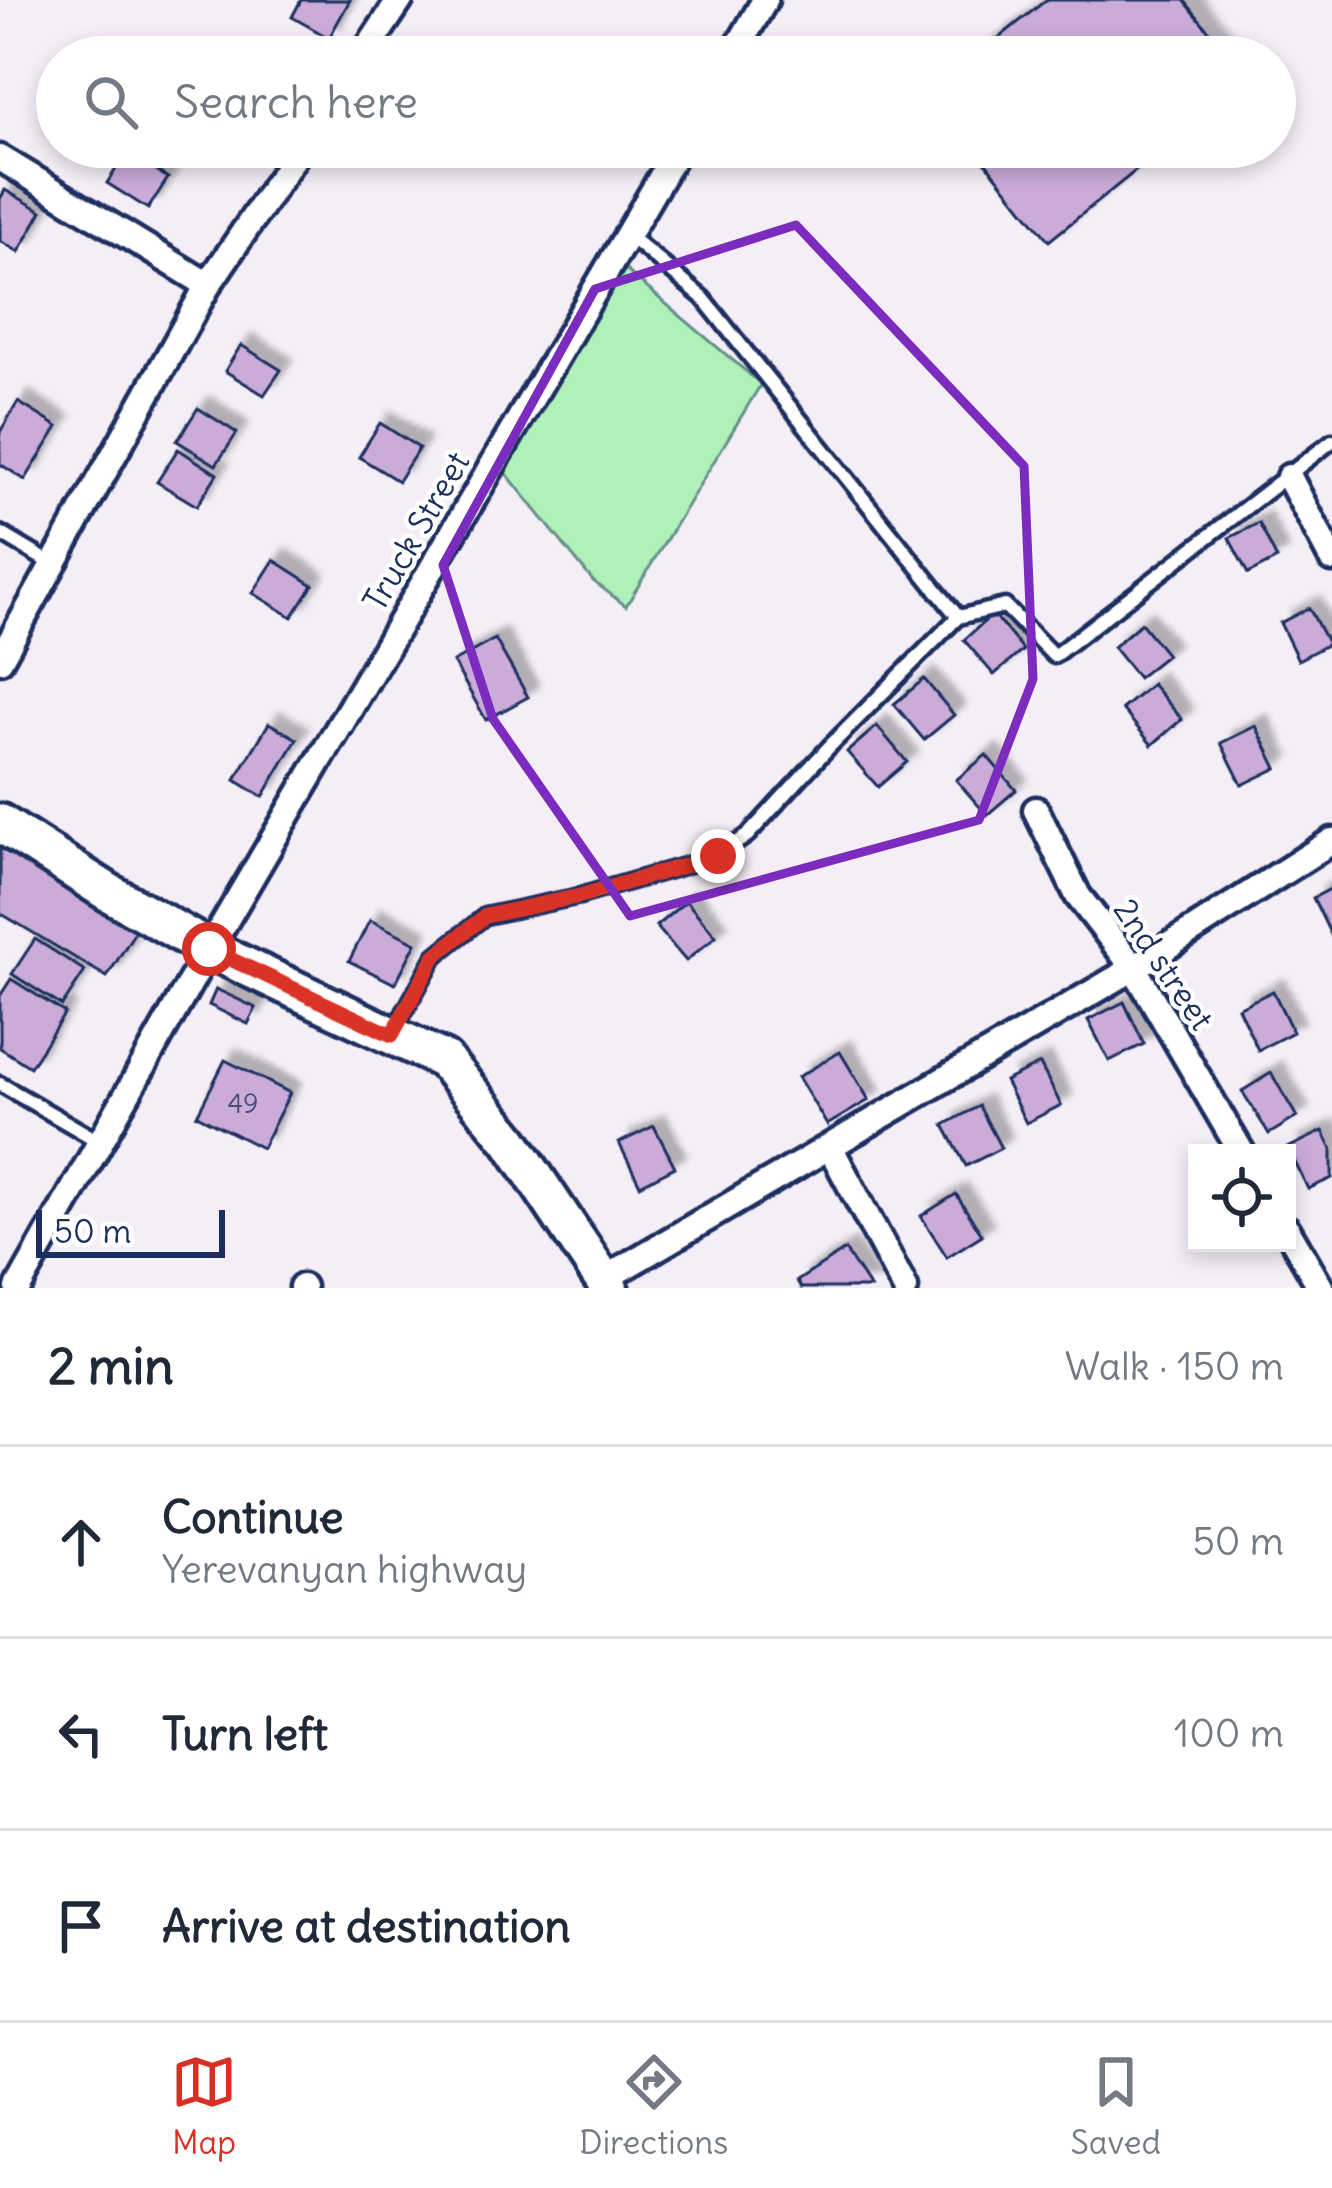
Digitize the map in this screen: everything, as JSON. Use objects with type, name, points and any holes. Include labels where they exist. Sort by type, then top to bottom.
[{"type":"main road","points":[[0,823],[209,949],[444,1060],[510,1140],[607,1284]]},
{"type":"street","points":[[376,36],[400,0]]},
{"type":"street","points":[[744,36],[765,0]]},
{"type":"street","points":[[0,158],[208,285]]},
{"type":"street","points":[[0,660],[208,285],[287,168]]},
{"type":"street","name":"Truck Street","points":[[18,1288],[209,949],[667,168]]},
{"type":"street","points":[[1289,477],[1332,559]]},
{"type":"street","name":"2nd street","points":[[1036,809],[1078,896],[1134,968],[1237,1144]]},
{"type":"street","points":[[607,1284],[1134,968],[1332,841]]},
{"type":"street","points":[[830,1147],[905,1288]]},
{"type":"street","points":[[1296,1244],[1322,1288]]},
{"type":"lane","points":[[628,235],[703,298],[958,617]]},
{"type":"lane","points":[[392,1035],[435,956],[485,916],[580,896],[718,856],[748,835],[958,617],[1005,606],[1054,656],[1332,441]]},
{"type":"lane","points":[[0,533],[53,564]]},
{"type":"lane","points":[[0,1084],[100,1142]]},
{"type":"highlighted area","points":[[796,225],[1024,466],[1033,679],[979,820],[630,916],[493,719],[443,565],[595,289]]},
{"type":"green space","points":[[620,265],[761,384],[626,606],[593,581],[501,467]]},
{"type":"building","points":[[301,0],[350,0],[330,36],[292,17]]},
{"type":"building","points":[[1046,0],[1184,0],[1213,36],[1001,36]]},
{"type":"building","points":[[117,168],[152,168],[168,178],[148,209],[107,183]]},
{"type":"building","points":[[990,168],[1139,168],[1049,241]]},
{"type":"building","points":[[5,190],[42,211],[19,252],[0,241],[0,199]]},
{"type":"building","points":[[241,345],[281,370],[264,395],[225,371]]},
{"type":"building","points":[[18,402],[58,427],[25,480],[0,464],[0,432]]},
{"type":"building","points":[[198,408],[237,433],[216,465],[177,441]]},
{"type":"building","points":[[380,423],[419,448],[398,481],[359,457]]},
{"type":"building","points":[[178,449],[217,474],[197,506],[157,482]]},
{"type":"building","points":[[1259,523],[1277,559],[1248,574],[1229,538]]},
{"type":"building","points":[[274,560],[313,585],[292,617],[253,593]]},
{"type":"building","points":[[1309,608],[1328,644],[1298,660],[1280,623]]},
{"type":"building","points":[[993,614],[1023,650],[994,675],[964,640]]},
{"type":"building","points":[[1141,623],[1167,655],[1138,678],[1113,647]]},
{"type":"building","points":[[495,639],[528,697],[486,720],[453,662]]},
{"type":"building","points":[[924,679],[954,715],[924,740],[894,704]]},
{"type":"building","points":[[1152,684],[1182,719],[1152,745],[1122,709]]},
{"type":"building","points":[[269,723],[297,739],[263,797],[235,780]]},
{"type":"building","points":[[877,726],[907,762],[878,787],[847,752]]},
{"type":"building","points":[[1256,726],[1277,768],[1242,785],[1221,743]]},
{"type":"building","points":[[986,755],[1016,790],[987,815],[956,780]]},
{"type":"building","points":[[0,841],[139,925],[107,977],[0,913]]},
{"type":"building","points":[[1332,888],[1332,937],[1313,898]]},
{"type":"building","points":[[686,901],[716,936],[686,961],[656,926]]},
{"type":"building","points":[[370,920],[416,943],[395,984],[349,961]]},
{"type":"building","points":[[35,939],[85,971],[62,1006],[12,974]]},
{"type":"building","points":[[11,979],[65,1013],[30,1067],[0,1048],[0,996]]},
{"type":"building","points":[[216,989],[256,1008],[248,1024],[209,1005]]},
{"type":"building","points":[[1273,991],[1293,1032],[1258,1050],[1238,1008]]},
{"type":"building","points":[[1124,1002],[1144,1044],[1109,1061],[1088,1020]]},
{"type":"building","points":[[840,1052],[869,1100],[827,1125],[798,1077]]},
{"type":"building","points":[[225,1060],[290,1093],[262,1148],[197,1115]]},
{"type":"building","points":[[1040,1064],[1061,1105],[1026,1123],[1005,1081]]},
{"type":"building","points":[[1271,1073],[1297,1117],[1269,1134],[1242,1091]]},
{"type":"building","points":[[979,1106],[1001,1148],[966,1166],[944,1125]]},
{"type":"building","points":[[654,1126],[675,1167],[640,1185],[619,1143]]},
{"type":"building","points":[[1323,1131],[1332,1149],[1332,1178],[1308,1189],[1296,1164],[1296,1144]]},
{"type":"building","points":[[956,1194],[982,1235],[947,1257],[921,1216]]},
{"type":"building","points":[[845,1250],[870,1288],[801,1288],[797,1281]]},
{"type":"route","points":[[209,949],[392,1035],[435,956],[485,916],[580,896],[718,856]]}]
